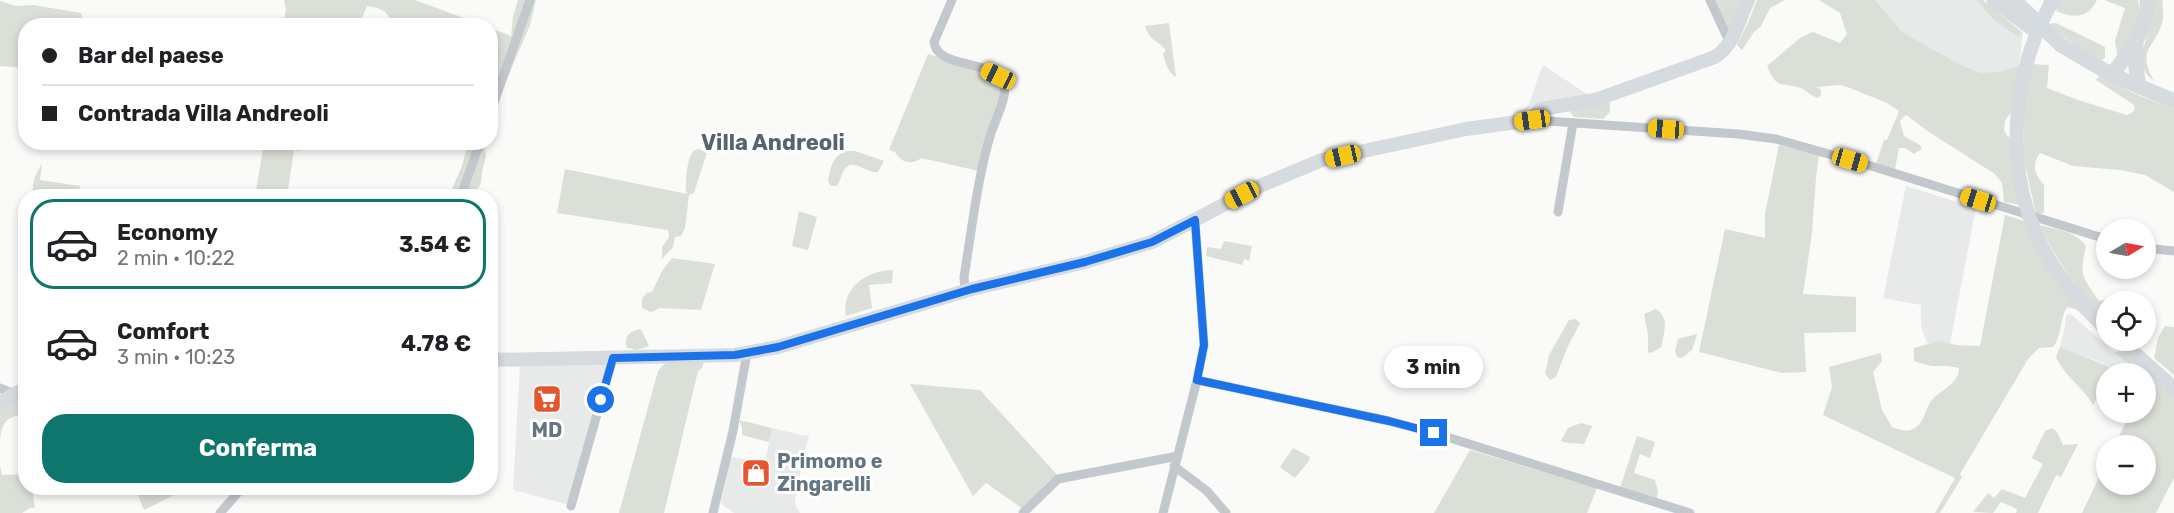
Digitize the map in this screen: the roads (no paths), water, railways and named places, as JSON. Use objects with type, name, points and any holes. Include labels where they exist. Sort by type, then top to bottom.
[{"type":"main road","points":[[1994,0],[2031,28],[2112,75],[2174,101]]},
{"type":"main road","points":[[2112,75],[2136,41],[2145,21],[2148,12],[2145,0]]},
{"type":"main road","points":[[2017,2],[2061,45]]},
{"type":"main road","points":[[2053,2],[2035,36],[2020,90],[2017,127],[2018,166],[2026,204],[2043,248],[2064,279],[2096,318]]},
{"type":"main road","points":[[498,360],[735,355],[778,347],[965,291],[1085,262],[1141,245],[1262,185],[1322,160],[1466,129],[1532,120],[1540,109],[1595,100],[1715,57],[1730,44],[1746,4]]},
{"type":"main road","points":[[2136,41],[2139,87]]},
{"type":"main road","points":[[2132,351],[2174,388]]},
{"type":"main road","points":[[0,403],[18,392]]},
{"type":"street","points":[[498,91],[530,0]]},
{"type":"street","points":[[952,0],[934,42],[935,49],[942,56],[984,69],[998,76],[1005,85],[1004,97],[983,164],[964,277],[965,291]]},
{"type":"street","points":[[1710,0],[1730,44]]},
{"type":"street","points":[[1532,120],[1738,134],[1776,139],[2096,236]]},
{"type":"street","points":[[1558,212],[1573,123]]},
{"type":"street","points":[[463,189],[477,150]]},
{"type":"street","points":[[1163,513],[1204,345],[1195,220]]},
{"type":"street","points":[[2156,250],[2174,252]]},
{"type":"street","points":[[713,513],[733,431],[747,352]]},
{"type":"street","points":[[571,506],[613,358]]},
{"type":"street","points":[[1197,380],[1431,432],[1690,513]]},
{"type":"street","points":[[0,388],[18,391]]},
{"type":"street","points":[[1023,513],[1059,479],[1176,461]]},
{"type":"street","points":[[1176,461],[1226,513]]},
{"type":"street","points":[[220,513],[236,495]]},
{"type":"place","name":"MD","points":[[547,399]]},
{"type":"place","name":"Primomo e Zingarelli","points":[[756,473]]},
{"type":"district","name":"Villa Andreoli","points":[[773,142]]}]
